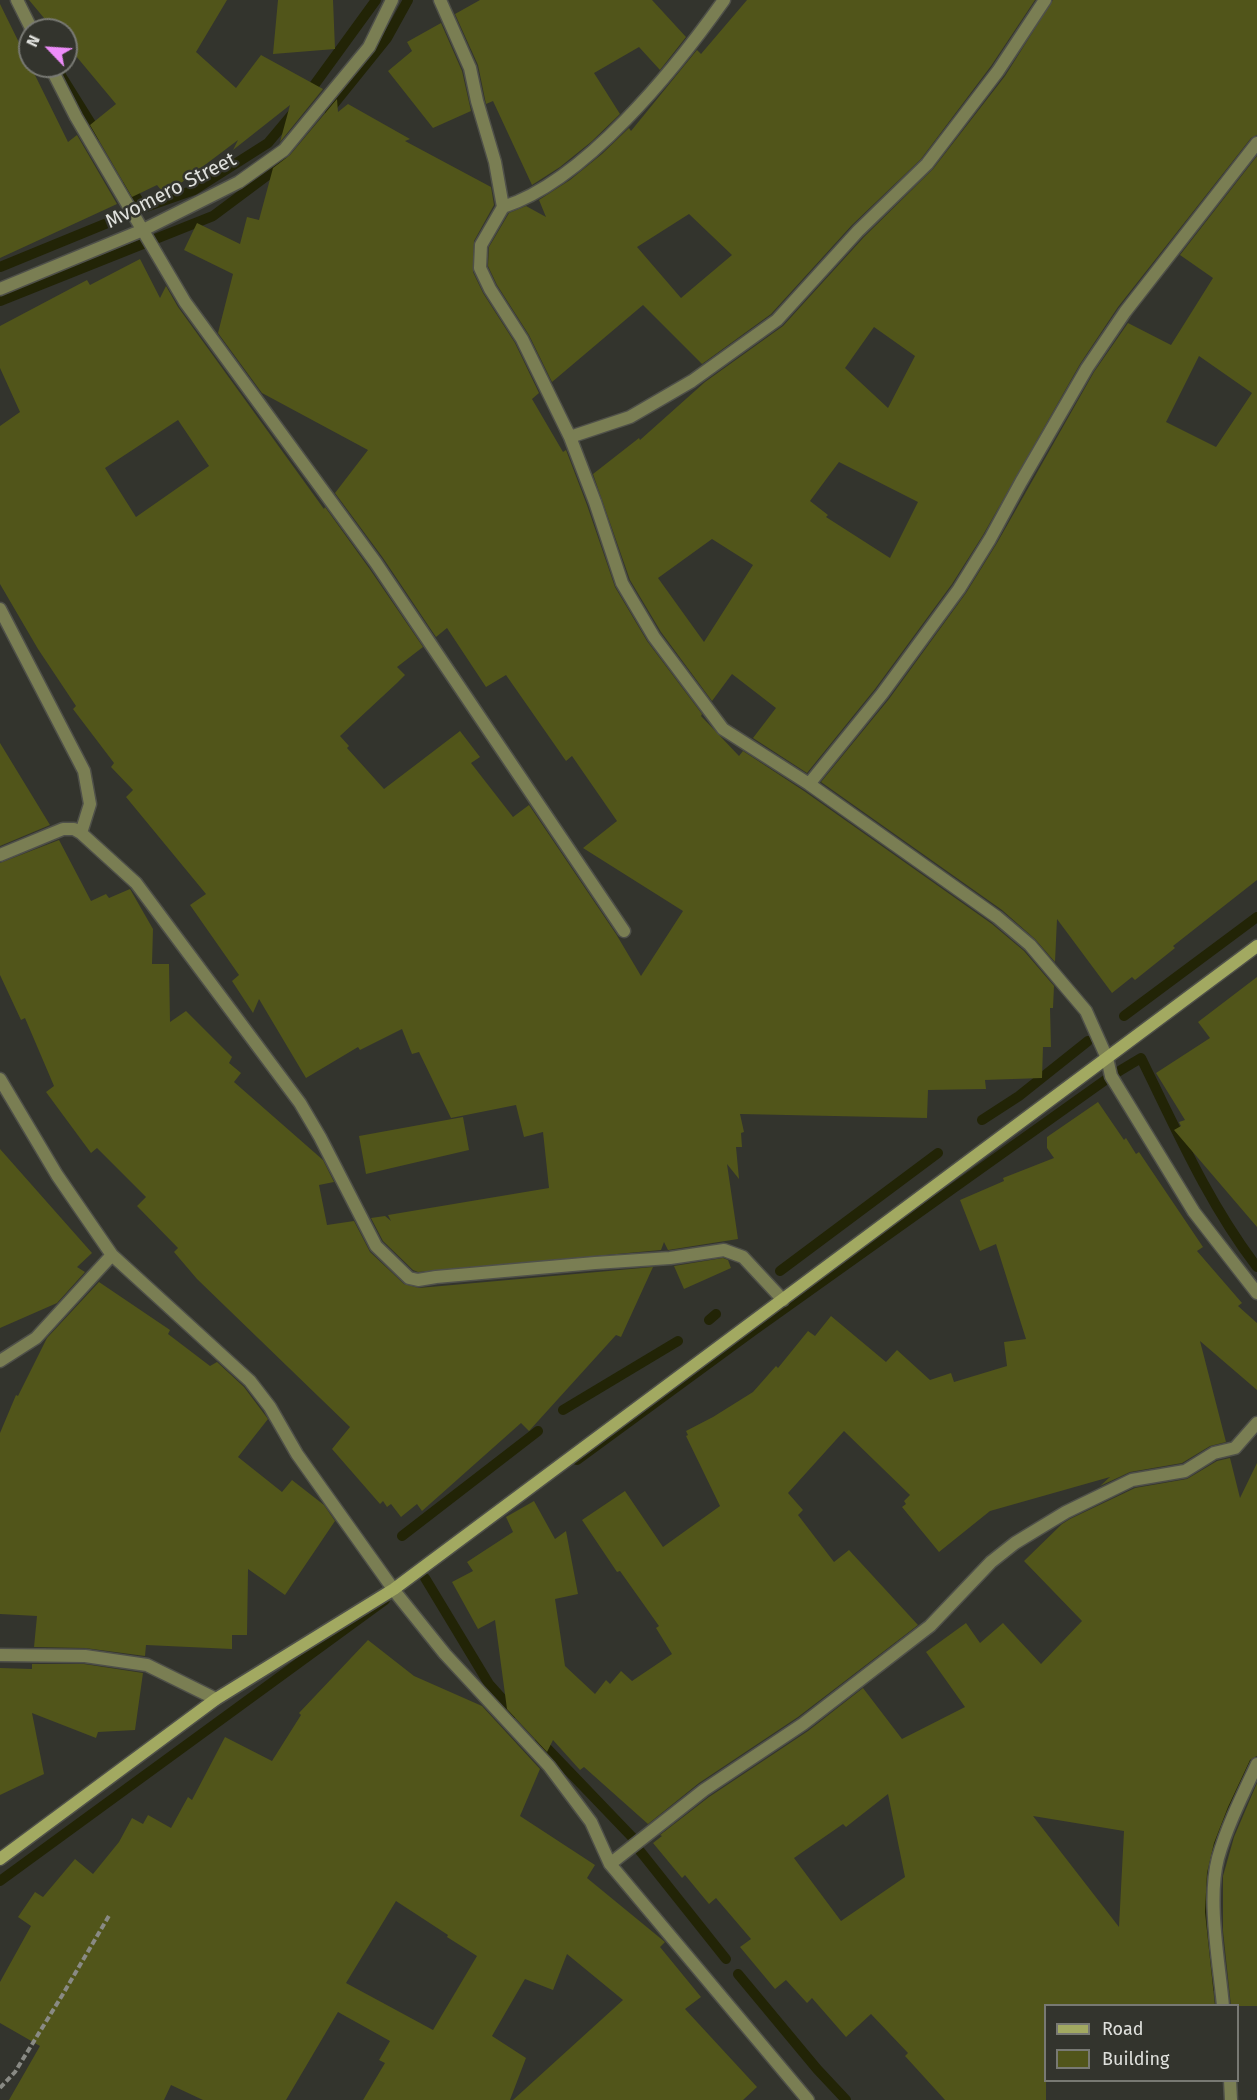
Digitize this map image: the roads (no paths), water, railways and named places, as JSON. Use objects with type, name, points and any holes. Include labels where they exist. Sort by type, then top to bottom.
[{"type":"street","points":[[16,0],[26,18]]},
{"type":"street","name":"Mvomero Street","points":[[0,288],[143,230],[239,182],[284,150],[369,47],[392,0]]},
{"type":"street","points":[[440,0],[470,68],[495,162],[503,207],[481,245],[480,268],[490,289],[522,339],[570,437],[622,583],[654,637],[723,729],[809,784],[997,917],[1030,945],[1086,1011],[1107,1059],[1110,1076],[1194,1212],[1257,1293]]},
{"type":"street","points":[[503,207],[522,201],[592,152],[645,99],[701,33],[724,0]]},
{"type":"street","points":[[570,437],[630,417],[692,381],[777,320],[858,231],[927,164],[998,71],[1045,0]]},
{"type":"street","points":[[56,78],[76,117],[185,302],[376,563],[624,931]]},
{"type":"street","points":[[809,784],[882,694],[959,589],[1087,368],[1125,312],[1257,143]]},
{"type":"street","points":[[0,609],[84,771],[90,804],[81,832]]},
{"type":"street","points":[[0,855],[63,829],[74,829],[81,832],[136,883],[293,1094],[320,1137],[376,1246],[409,1278],[418,1280],[558,1266],[660,1259],[724,1250],[743,1257],[783,1300]]},
{"type":"street","points":[[0,1858],[216,1699],[394,1589],[1257,946]]},
{"type":"street","points":[[0,1079],[57,1175],[112,1255],[250,1381],[270,1407],[297,1454],[394,1589],[445,1654],[549,1766],[591,1822],[610,1864],[808,2100]]},
{"type":"street","points":[[0,1361],[36,1338],[112,1255]]},
{"type":"street","points":[[610,1864],[705,1790],[803,1724],[930,1626],[991,1562],[1015,1543],[1066,1512],[1132,1480],[1185,1471],[1214,1453],[1235,1448],[1257,1423]]},
{"type":"street","points":[[0,1655],[85,1656],[147,1665],[216,1699]]},
{"type":"street","points":[[1223,2004],[1214,1902],[1218,1859],[1257,1764]]},
{"type":"street","points":[[1230,2082],[1231,2100]]},
{"type":"waterway","points":[[307,95],[376,0]]},
{"type":"waterway","points":[[329,110],[387,38],[408,0]]},
{"type":"waterway","points":[[62,78],[98,135]]},
{"type":"waterway","points":[[128,184],[143,208],[194,190],[268,143],[294,112]]},
{"type":"waterway","points":[[0,301],[213,216],[284,163]]},
{"type":"waterway","points":[[0,267],[122,217]]},
{"type":"waterway","points":[[1124,1016],[1257,917]]},
{"type":"waterway","points":[[982,1120],[1019,1096],[1088,1041]]},
{"type":"waterway","points":[[577,1460],[753,1331],[1111,1076],[1141,1058],[1208,1191],[1239,1243],[1257,1267]]},
{"type":"waterway","points":[[780,1271],[938,1153]]},
{"type":"waterway","points":[[709,1320],[716,1314]]},
{"type":"waterway","points":[[563,1410],[678,1341]]},
{"type":"waterway","points":[[402,1536],[538,1431]]},
{"type":"waterway","points":[[425,1578],[489,1684],[515,1713]]},
{"type":"waterway","points":[[0,1881],[385,1600]]},
{"type":"waterway","points":[[540,1741],[633,1838]]},
{"type":"waterway","points":[[1215,1986],[1207,1920],[1210,1863],[1222,1823],[1257,1749]]},
{"type":"waterway","points":[[640,1851],[726,1959]]},
{"type":"waterway","points":[[738,1974],[817,2069],[846,2100]]}]
